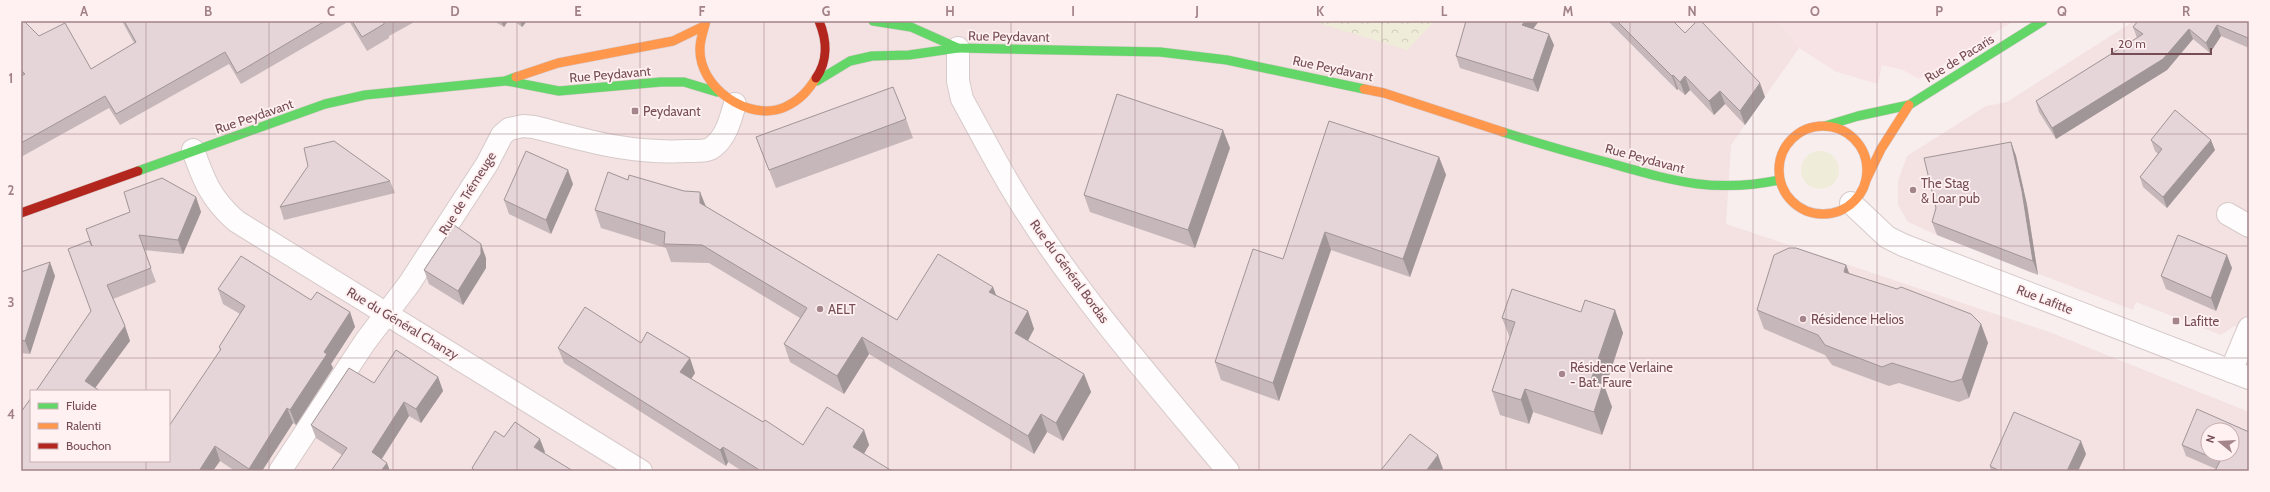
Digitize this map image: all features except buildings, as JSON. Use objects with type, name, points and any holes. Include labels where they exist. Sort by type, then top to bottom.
[{"type":"street","points":[[817,81],[825,62],[824,40],[819,21]]},
{"type":"street","name":"Rue Peydavant","points":[[873,21],[911,27],[958,48],[1160,52],[1227,60],[1384,93],[1530,141],[1678,182],[1724,187],[1751,186],[1780,180]]},
{"type":"street","name":"Rue de Pacaris","points":[[1825,126],[1858,116],[1909,105],[2043,21]]},
{"type":"street","points":[[705,24],[700,54],[705,74],[717,92],[735,104],[754,110],[772,111],[784,108],[803,97],[817,81],[850,61],[872,56],[909,54],[958,48]]},
{"type":"street","name":"Rue Peydavant","points":[[21,213],[325,104],[365,95],[505,81],[558,63],[654,46],[673,41],[705,24]]},
{"type":"street","name":"Rue du Général Bordas","points":[[958,48],[958,81],[962,99],[1020,202],[1069,274],[1161,391],[1228,471]]},
{"type":"street","name":"Rue Peydavant","points":[[505,81],[560,91],[661,82],[684,82],[717,92]]},
{"type":"street","name":"Rue de Trémeuge","points":[[280,471],[387,312],[409,284],[487,164],[502,135],[509,129],[523,126],[534,127],[630,150],[664,152],[698,151],[712,148],[722,138],[735,104]]},
{"type":"street","name":"Rue de Pacaris","points":[[1865,182],[1881,149],[1909,105]]},
{"type":"street","points":[[1825,126],[1838,129],[1850,136],[1859,145],[1864,156],[1866,169],[1865,182],[1860,194],[1851,203],[1838,211],[1824,214],[1808,212],[1796,205],[1785,194],[1780,180],[1780,159],[1784,149],[1794,137],[1806,129],[1825,126]]},
{"type":"street","name":"Rue du Général Chanzy","points":[[194,150],[204,183],[221,208],[236,220],[387,312],[641,471]]},
{"type":"street","name":"Rue Lafitte","points":[[1851,203],[1887,237],[1903,245],[2240,374]]},
{"type":"street","points":[[2228,214],[2249,226]]},
{"type":"street","points":[[2240,374],[2249,328]]},
{"type":"shaded area","points":[[21,21],[1778,21],[1799,48],[1731,145],[1726,224],[2052,333],[2249,412],[2249,471],[21,471]]},
{"type":"shaded area","points":[[1778,21],[2014,21],[1919,79],[1903,70],[1882,65],[1878,84],[1837,72],[1799,48]]},
{"type":"shaded area","points":[[2134,21],[2249,21],[2249,332],[2234,326],[2221,335],[2136,302],[2133,310],[1937,235],[1908,222],[1898,205],[1898,181],[1907,156],[1986,106],[2007,102]]},
{"type":"green space","points":[[1312,21],[1435,21],[1407,50]]},
{"type":"green space","points":[[1816,151],[1824,151],[1834,156],[1838,163],[1838,177],[1834,184],[1824,189],[1816,189],[1806,184],[1804,181],[1801,174],[1801,166],[1806,156],[1809,154]]},
{"type":"traffic: fast","points":[[873,21],[911,27],[958,48],[1160,52],[1227,60],[1364,89]]},
{"type":"traffic: fast","points":[[1825,126],[1858,116],[1909,105],[2043,21]]},
{"type":"traffic: fast","points":[[817,81],[850,61],[872,56],[909,55],[958,48]]},
{"type":"traffic: fast","points":[[138,171],[325,104],[365,95],[505,81],[516,77]]},
{"type":"traffic: fast","points":[[507,81],[559,91],[661,82],[684,82],[717,92]]},
{"type":"traffic: fast","points":[[1503,132],[1554,148],[1651,174],[1692,183],[1733,186],[1780,180]]},
{"type":"traffic: slow","points":[[706,21],[700,48],[702,62],[707,76],[728,98],[742,106],[756,110],[771,111],[785,107],[803,95],[816,78]]},
{"type":"traffic: slow","points":[[516,77],[558,63],[673,41],[704,26]]},
{"type":"traffic: slow","points":[[1364,89],[1384,93],[1503,132]]},
{"type":"traffic: slow","points":[[1866,180],[1881,149],[1909,105]]},
{"type":"traffic: slow","points":[[1823,126],[1840,130],[1854,139],[1863,153],[1867,170],[1863,187],[1854,201],[1840,210],[1823,214],[1806,210],[1792,201],[1783,187],[1779,170],[1783,153],[1792,139],[1806,130],[1823,126]]},
{"type":"traffic: jam","points":[[816,78],[823,65],[825,50],[824,36],[819,21]]},
{"type":"traffic: jam","points":[[21,213],[138,171]]},
{"type":"place","name":"Peydavant","points":[[635,111]]},
{"type":"place","name":"The Stag & Loar pub","points":[[1913,190]]},
{"type":"place","name":"AELT","points":[[820,309]]},
{"type":"place","name":"Résidence Helios","points":[[1803,319]]},
{"type":"place","name":"Lafitte","points":[[2176,321]]},
{"type":"place","name":"Résidence Verlaine - Bat. Faure","points":[[1562,374]]}]
